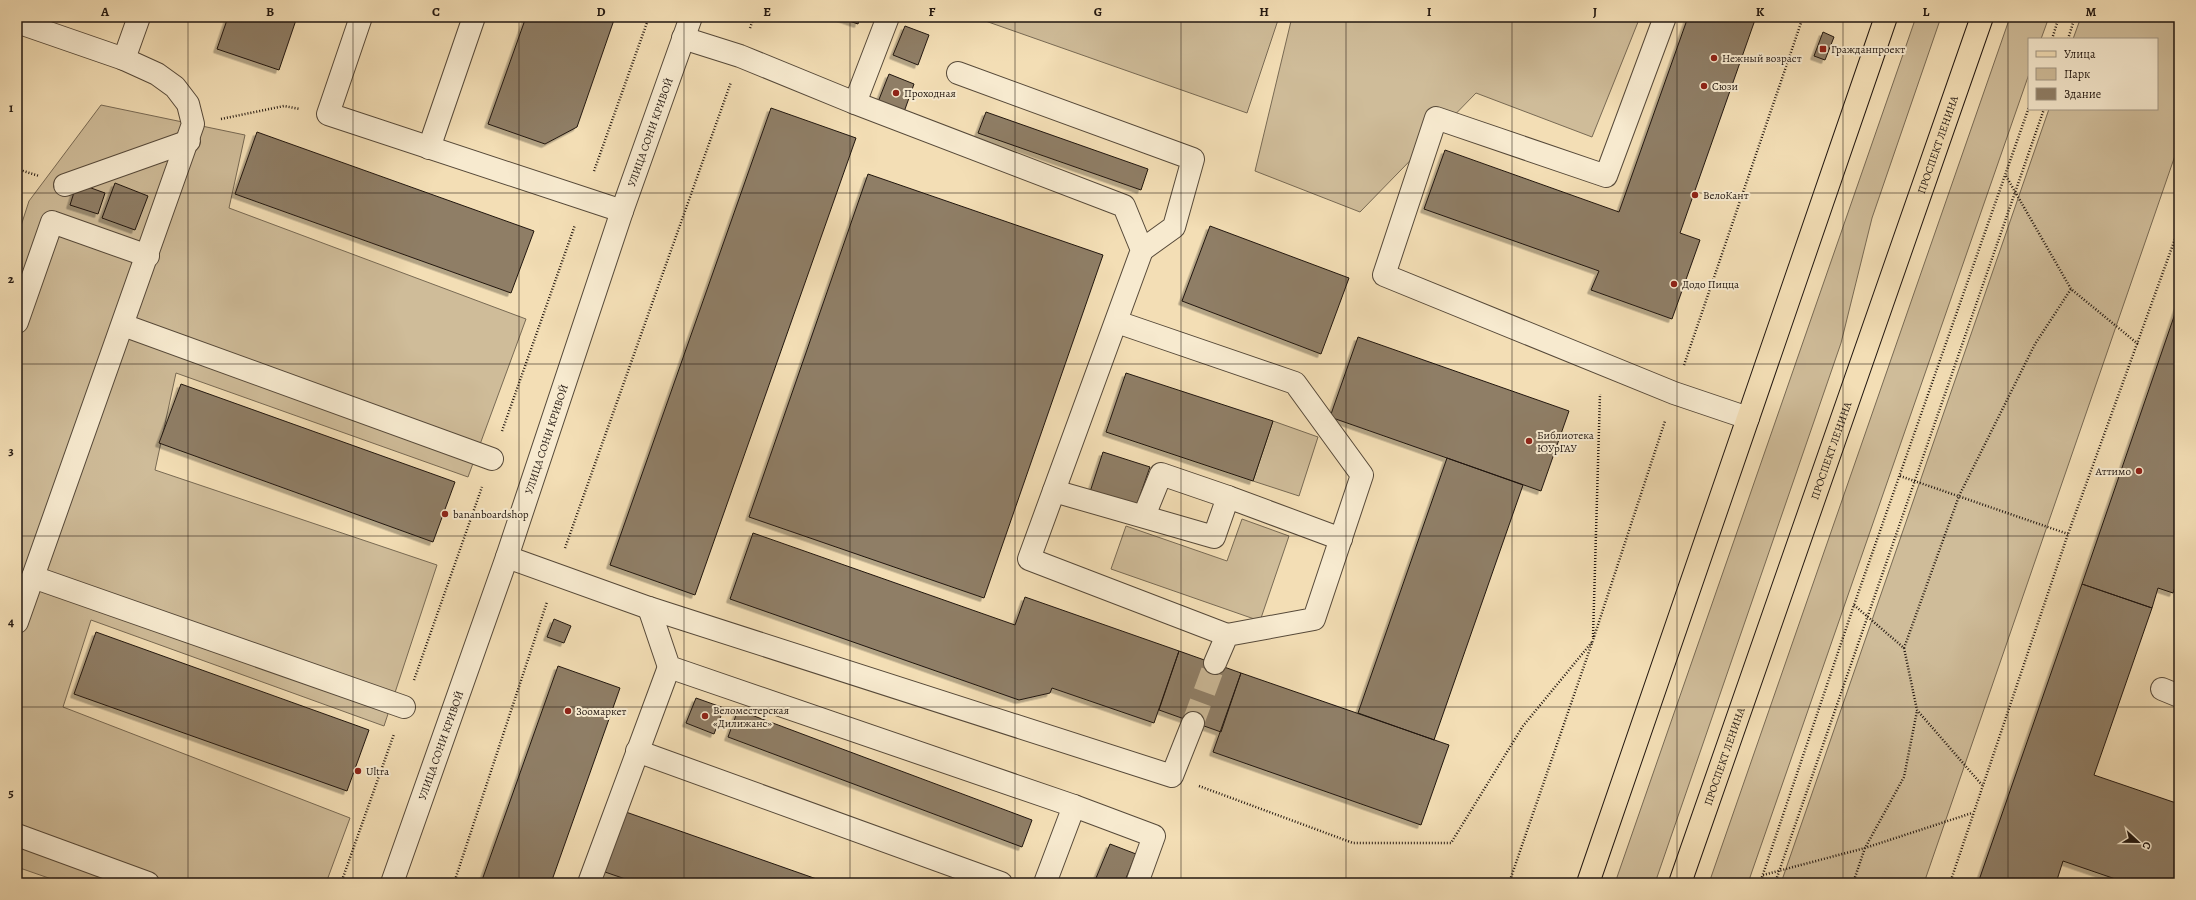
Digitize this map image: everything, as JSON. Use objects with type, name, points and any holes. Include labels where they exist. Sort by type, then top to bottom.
[{"type":"main road","points":[[1588,883],[1886,17]]},
{"type":"main road","name":"ПРОСПЕКТ ЛЕНИНА","points":[[1680,883],[1982,17]]},
{"type":"street","points":[[124,59],[139,17]]},
{"type":"street","points":[[361,17],[328,114],[622,212]]},
{"type":"street","points":[[429,148],[474,17]]},
{"type":"street","name":"УЛИЦА СОНИ КРИВОЙ","points":[[392,883],[507,557],[622,212],[691,17]]},
{"type":"street","points":[[855,103],[888,17]]},
{"type":"street","points":[[1665,17],[1606,176],[1436,118],[1384,275],[1674,393],[1748,418]]},
{"type":"street","points":[[17,22],[124,59],[157,74],[175,87],[188,104],[191,133],[17,622]]},
{"type":"street","points":[[683,38],[740,56],[855,103],[1124,206],[1142,250]]},
{"type":"street","points":[[958,73],[1193,159],[1174,227],[1142,250],[1030,558],[1227,635],[1314,619],[1362,475],[1295,382],[1117,322]]},
{"type":"street","points":[[65,185],[191,133]]},
{"type":"street","points":[[17,322],[52,222],[148,256]]},
{"type":"street","points":[[123,325],[492,459]]},
{"type":"street","points":[[1144,516],[1161,474],[1341,539]]},
{"type":"street","points":[[1054,491],[1214,537],[1228,497]]},
{"type":"street","points":[[507,557],[649,608],[1172,776],[1193,723]]},
{"type":"street","points":[[33,578],[404,707]]},
{"type":"street","points":[[589,883],[669,666],[649,608]]},
{"type":"street","points":[[1215,663],[1227,635]]},
{"type":"street","points":[[669,666],[1074,806],[1154,836],[1137,883]]},
{"type":"street","points":[[638,751],[1001,883]]},
{"type":"street","points":[[1046,883],[1074,806]]},
{"type":"street","points":[[17,835],[148,883]]},
{"type":"path","points":[[454,883],[556,575],[754,17]]},
{"type":"path","points":[[1510,883],[1593,640],[1674,393],[1803,17]]},
{"type":"path","points":[[2052,38],[2059,17]]},
{"type":"path","points":[[2068,38],[2075,17]]},
{"type":"path","points":[[191,133],[284,106],[328,114]]},
{"type":"path","points":[[1760,883],[1854,605],[2028,110]]},
{"type":"path","points":[[1775,883],[2044,110]]},
{"type":"path","points":[[2006,176],[2071,289],[2138,344]]},
{"type":"path","points":[[1950,883],[2068,534],[2179,228]]},
{"type":"path","points":[[1853,883],[1865,848],[1904,777],[1917,710],[1904,648],[1959,496],[2035,344],[2071,289]]},
{"type":"path","points":[[1172,776],[1353,843],[1451,843],[1523,726],[1593,640],[1601,363]]},
{"type":"path","points":[[1900,476],[2068,534]]},
{"type":"path","points":[[1854,605],[1904,648]]},
{"type":"path","points":[[1917,710],[1982,785]]},
{"type":"path","points":[[1763,875],[1865,848],[1973,813]]},
{"type":"green space","points":[[974,17],[1279,17],[1247,113]]},
{"type":"green space","points":[[1292,17],[1640,17],[1592,137],[1476,93],[1360,212],[1255,171]]},
{"type":"green space","points":[[1916,17],[1941,17],[1872,218],[1841,343],[1655,883],[1615,883]]},
{"type":"green space","points":[[2010,17],[2049,17],[2041,38],[2028,38],[2028,77],[1748,883],[1709,883]]},
{"type":"green space","points":[[2081,17],[2179,17],[2179,144],[1924,883],[1781,883],[2049,110],[2158,110],[2158,38],[2073,38]]},
{"type":"green space","points":[[101,105],[245,135],[229,208],[526,319],[468,477],[176,373],[155,470],[437,565],[384,726],[91,620],[63,707],[350,818],[326,883],[63,883],[17,867],[17,238],[29,201]]},
{"type":"green space","points":[[1273,421],[1318,437],[1299,496],[1253,481]]},
{"type":"green space","points":[[1242,519],[1289,536],[1260,621],[1111,569],[1126,526],[1227,561]]},
{"type":"building","points":[[228,17],[297,17],[279,70],[217,49]]},
{"type":"building","points":[[526,17],[615,17],[577,127],[545,144],[488,124]]},
{"type":"building","points":[[838,17],[860,17],[858,24]]},
{"type":"building","points":[[1688,17],[1756,17],[1680,233],[1700,240],[1672,319],[1591,290],[1599,271],[1424,209],[1445,150],[1619,212]]},
{"type":"building","points":[[905,26],[929,35],[918,65],[893,55]]},
{"type":"building","points":[[1823,32],[1834,37],[1825,60],[1814,56]]},
{"type":"building","name":"Проходная","points":[[889,74],[914,84],[904,112],[878,102]]},
{"type":"building","points":[[771,108],[856,138],[695,595],[610,565]]},
{"type":"building","points":[[986,112],[1148,169],[1141,190],[978,133]]},
{"type":"building","points":[[257,132],[534,231],[511,293],[235,194]]},
{"type":"building","points":[[868,174],[1103,255],[984,598],[749,517]]},
{"type":"building","points":[[77,183],[105,193],[98,214],[70,205]]},
{"type":"building","points":[[115,183],[148,196],[135,230],[102,218]]},
{"type":"building","points":[[1210,226],[1349,278],[1321,354],[1182,301]]},
{"type":"building","points":[[2179,302],[2179,575],[2173,593],[2158,588],[2152,608],[2082,584]]},
{"type":"building","points":[[1358,337],[1569,411],[1541,491],[1330,417]]},
{"type":"building","points":[[1126,373],[1273,421],[1253,481],[1106,432]]},
{"type":"building","points":[[181,384],[455,482],[433,542],[159,443]]},
{"type":"building","points":[[1103,452],[1150,467],[1136,507],[1090,492]]},
{"type":"building","points":[[1447,458],[1523,485],[1434,740],[1358,713]]},
{"type":"building","points":[[753,533],[1015,625],[1025,597],[1179,651],[1154,723],[1052,688],[1050,693],[1019,700],[730,599]]},
{"type":"building","points":[[2082,584],[2152,608],[2094,775],[2179,804],[2179,883],[2127,883],[2063,861],[2056,883],[1978,883]]},
{"type":"building","points":[[554,619],[571,626],[564,643],[547,637]]},
{"type":"building","points":[[96,632],[369,730],[347,791],[74,694]]},
{"type":"building","points":[[1179,651],[1241,673],[1221,732],[1159,710]]},
{"type":"building","points":[[558,666],[620,688],[551,883],[481,883]]},
{"type":"building","points":[[1241,673],[1449,745],[1421,825],[1213,752]]},
{"type":"building","name":"Веломестерская «Дилижанс»","points":[[696,698],[724,708],[714,734],[686,723]]},
{"type":"building","points":[[738,710],[1032,820],[1022,847],[728,737]]},
{"type":"building","points":[[623,811],[828,883],[637,883],[602,871]]},
{"type":"building","points":[[1110,844],[1136,854],[1124,883],[1094,883]]},
{"type":"tunnel","points":[[1193,723],[1215,663]]},
{"type":"place","name":"Гражданпроект","points":[[1823,49]]},
{"type":"place","name":"Нежный возраст","points":[[1714,58]]},
{"type":"place","name":"Сюзи","points":[[1704,86]]},
{"type":"place","name":"Проходная","points":[[896,93]]},
{"type":"place","name":"ВелоКант","points":[[1695,195]]},
{"type":"place","name":"Додо Пицца","points":[[1674,284]]},
{"type":"place","name":"Библиотека ЮУрГАУ","points":[[1529,441]]},
{"type":"place","name":"Аттимо","points":[[2139,471]]},
{"type":"place","name":"bananboardshop","points":[[445,514]]},
{"type":"place","name":"Зоомаркет","points":[[568,711]]},
{"type":"place","name":"Веломестерская «Дилижанс»","points":[[705,716]]},
{"type":"place","name":"Ultra","points":[[358,771]]}]
